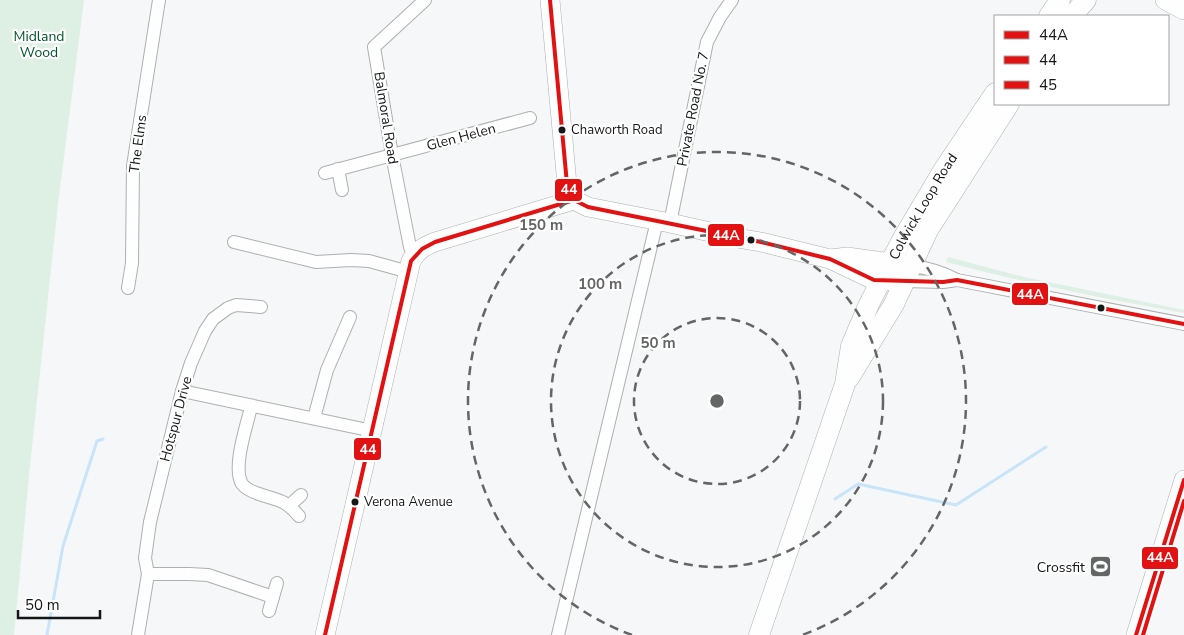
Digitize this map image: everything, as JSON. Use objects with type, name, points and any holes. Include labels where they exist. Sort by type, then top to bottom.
[{"type":"main road","points":[[1050,15],[1060,0]]},
{"type":"main road","points":[[1073,15],[1086,0]]},
{"type":"main road","name":"Colwick Loop Road","points":[[759,635],[845,384],[851,346],[869,304],[903,238],[944,169],[994,102]]},
{"type":"main road","name":"Colwick Loop Road","points":[[845,384],[894,304],[928,230],[994,104]]},
{"type":"street","name":"The Elms","points":[[128,288],[132,263],[133,166],[159,0]]},
{"type":"street","name":"Balmoral Road","points":[[411,264],[374,48],[425,0]]},
{"type":"street","points":[[550,0],[567,184],[570,195],[574,200],[588,207],[762,242],[830,259],[862,276],[874,280],[886,272],[908,274],[932,268],[957,280],[1184,324]]},
{"type":"street","name":"Private Road No. 7","points":[[558,635],[663,222],[706,42],[732,0]]},
{"type":"street","points":[[1059,15],[1070,0]]},
{"type":"street","points":[[1165,0],[1184,10]]},
{"type":"street","name":"Glen Helen","points":[[325,173],[530,118]]},
{"type":"street","points":[[338,170],[342,190]]},
{"type":"street","points":[[325,635],[411,264],[424,246],[574,200]]},
{"type":"street","points":[[234,242],[249,252],[316,262],[351,260],[411,264]]},
{"type":"street","name":"Hotspur Drive","points":[[138,635],[148,574],[145,558],[150,522],[182,391],[191,363],[205,331],[213,319],[228,308],[236,305],[262,307]]},
{"type":"street","points":[[314,418],[327,370],[350,316]]},
{"type":"street","points":[[182,391],[251,407],[373,431]]},
{"type":"street","points":[[251,407],[239,463],[239,473],[243,484],[251,491],[281,500],[290,505],[299,516]]},
{"type":"street","points":[[1136,635],[1184,480]]},
{"type":"street","points":[[290,505],[300,495]]},
{"type":"street","points":[[148,574],[208,575],[273,597]]},
{"type":"street","points":[[269,611],[277,583]]},
{"type":"green space","name":"Midland Wood","points":[[0,0],[84,0],[58,204],[14,635],[0,635]]},
{"type":"green space","points":[[948,257],[1024,277],[1184,310],[1184,313],[1005,277],[946,262]]},
{"type":"waterway","points":[[47,635],[63,546],[97,441],[103,439]]},
{"type":"waterway","points":[[835,499],[858,484],[956,505],[1046,447]]},
{"type":"transit line","name":"44","points":[[325,635],[411,261],[422,249],[435,242],[574,200],[570,195],[567,184],[550,0]]},
{"type":"transit line","name":"44A","points":[[574,200],[588,207],[761,242],[830,259],[874,280],[943,282],[957,280],[1184,324]]},
{"type":"transit line","name":"44A","points":[[1136,635],[1184,480]]},
{"type":"transit line","name":"45","points":[[1143,635],[1184,501]]},
{"type":"place","name":"Chaworth Road","points":[[562,130]]},
{"type":"place","name":"Verona Avenue","points":[[355,502]]},
{"type":"place","name":"Crossfit","points":[[1101,567]]}]
